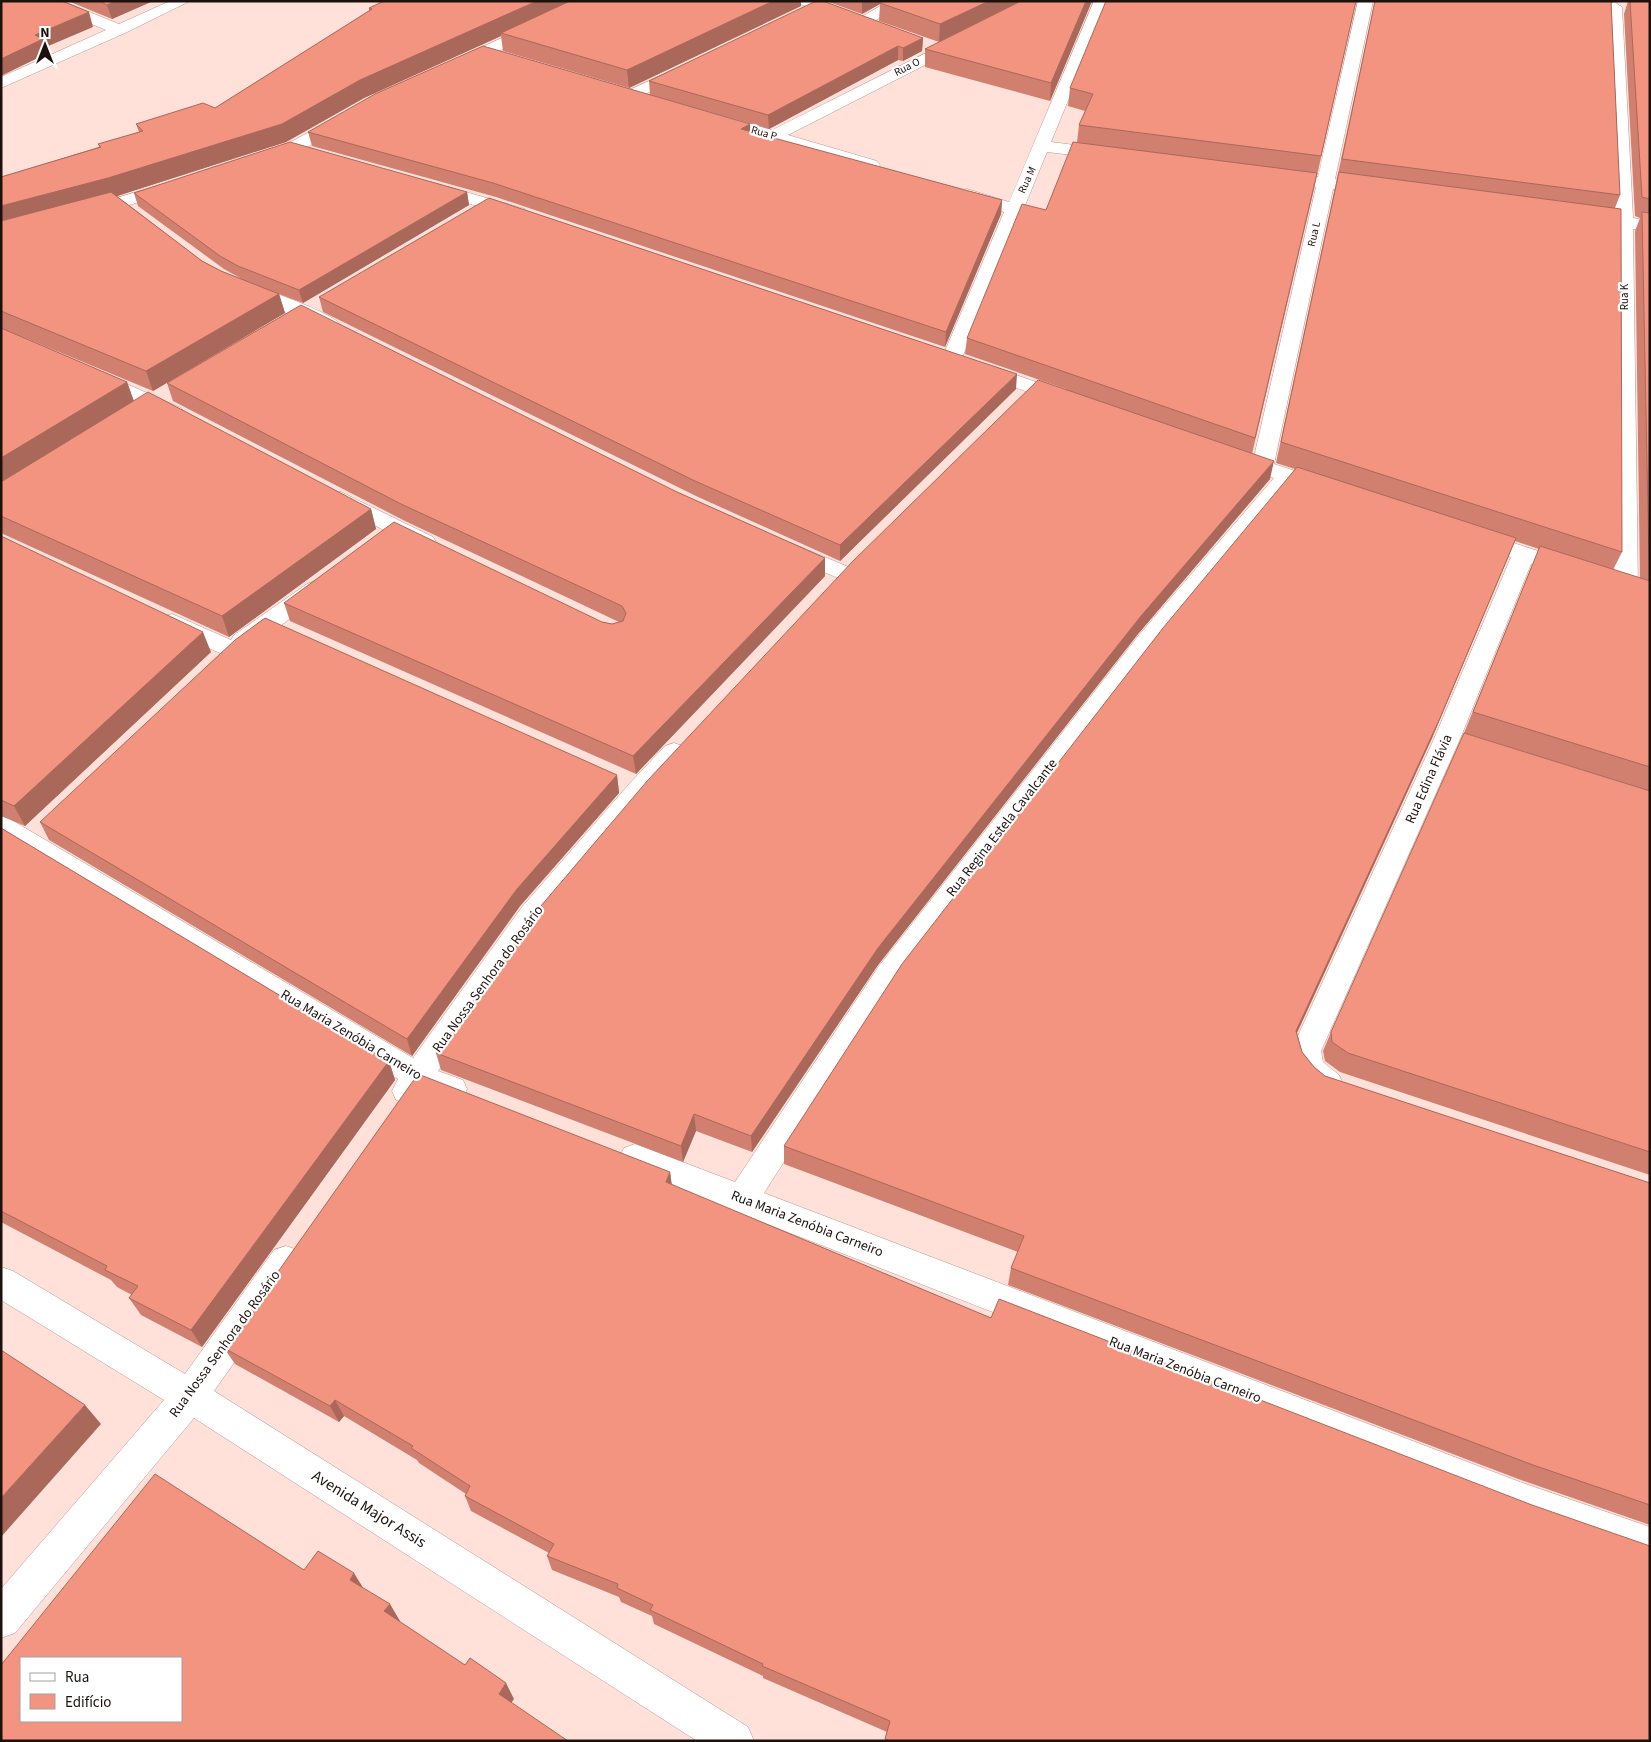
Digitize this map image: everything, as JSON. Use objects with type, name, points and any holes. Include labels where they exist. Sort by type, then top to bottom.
[{"type":"street","points":[[48,1],[120,30]]},
{"type":"street","points":[[1,83],[184,1]]},
{"type":"street","points":[[440,72],[595,1]]},
{"type":"street","points":[[863,22],[900,1]]},
{"type":"street","name":"Rua M","points":[[1032,387],[942,355],[1043,146],[1102,1]]},
{"type":"street","name":"Rua L","points":[[1262,467],[1366,1]]},
{"type":"street","points":[[808,7],[880,28]]},
{"type":"street","name":"Rua K","points":[[1524,554],[1616,584],[1624,223],[1614,7]]},
{"type":"street","name":"Rua O","points":[[773,136],[974,34]]},
{"type":"street","points":[[923,44],[940,50]]},
{"type":"street","points":[[484,52],[511,60]]},
{"type":"street","points":[[632,95],[694,65]]},
{"type":"street","points":[[613,89],[660,103]]},
{"type":"street","points":[[247,162],[292,148],[355,112]]},
{"type":"street","name":"Rua P","points":[[697,114],[884,170]]},
{"type":"street","points":[[1043,146],[1121,156]]},
{"type":"street","points":[[292,148],[321,156]]},
{"type":"street","points":[[1257,174],[1393,192]]},
{"type":"street","points":[[414,182],[537,219]]},
{"type":"street","points":[[75,215],[184,183]]},
{"type":"street","points":[[949,189],[1014,209]]},
{"type":"street","points":[[121,203],[143,220]]},
{"type":"street","points":[[464,218],[489,203]]},
{"type":"street","points":[[1566,215],[1650,226]]},
{"type":"street","points":[[228,282],[312,307],[348,334]]},
{"type":"street","points":[[279,326],[312,307]]},
{"type":"street","points":[[74,368],[154,401],[189,419]]},
{"type":"street","points":[[1011,408],[1032,387],[1088,407]]},
{"type":"street","points":[[1216,451],[1344,495]]},
{"type":"street","name":"Rua Regina Estela Cavalcante","points":[[742,1199],[889,974],[1148,641],[1287,476]]},
{"type":"street","points":[[327,492],[388,534],[440,549]]},
{"type":"street","points":[[1458,532],[1524,554]]},
{"type":"street","points":[[774,542],[843,573]]},
{"type":"street","points":[[823,595],[864,553]]},
{"type":"street","name":"Rua Edina Flávia","points":[[1357,1094],[1329,1084],[1315,1076],[1308,1067],[1306,1051],[1456,742],[1524,554]]},
{"type":"street","points":[[152,612],[224,657],[333,576]]},
{"type":"street","points":[[270,623],[297,635]]},
{"type":"street","name":"Rua Nossa Senhora do Rosário","points":[[395,1108],[532,915],[630,785],[694,732]]},
{"type":"street","name":"Rua Maria Zenóbia Carneiro","points":[[1,826],[35,834],[418,1076],[483,1101]]},
{"type":"street","name":"Rua Maria Zenóbia Carneiro","points":[[603,1146],[1511,1496],[1650,1546]]},
{"type":"street","name":"Rua Nossa Senhora do Rosário","points":[[1,1619],[190,1396],[298,1244]]},
{"type":"street","name":"Avenida Major Assis","points":[[1,1282],[190,1396],[734,1741]]},
{"type":"building","points":[[1,1],[62,1],[89,12],[35,35],[43,39],[1,59]]},
{"type":"building","points":[[99,1],[115,1],[107,5]]},
{"type":"building","points":[[384,1],[537,1],[360,80],[282,124],[108,178],[1,206],[1,177],[101,147],[98,144],[143,131],[136,124],[203,103],[215,108],[372,9],[369,8]]},
{"type":"building","points":[[570,1],[773,1],[627,70],[501,33]]},
{"type":"building","points":[[816,1],[823,1],[923,38],[903,48],[898,46],[768,115],[649,81]]},
{"type":"building","points":[[882,1],[989,1],[940,24],[880,3]]},
{"type":"building","points":[[1021,1],[1086,1],[1051,83],[925,49]]},
{"type":"building","points":[[1106,1],[1356,1],[1321,156],[1079,125],[1093,94],[1070,88]]},
{"type":"building","points":[[1375,1],[1611,1],[1620,195],[1342,159]]},
{"type":"building","points":[[1630,1],[1650,1],[1650,199],[1642,197]]},
{"type":"building","points":[[483,46],[750,124],[741,129],[1002,200],[946,332],[493,183],[308,132],[375,94]]},
{"type":"building","points":[[290,142],[467,192],[299,290],[238,266],[220,256],[134,193]]},
{"type":"building","points":[[1073,142],[1317,173],[1255,438],[967,338],[1022,204],[1046,210]]},
{"type":"building","points":[[1339,172],[1621,209],[1622,552],[1281,442]]},
{"type":"building","points":[[111,192],[202,261],[221,271],[279,294],[146,371],[1,311],[1,221]]},
{"type":"building","points":[[489,198],[1017,374],[840,545],[695,481],[319,297]]},
{"type":"building","points":[[1642,212],[1650,213],[1650,561],[1649,561]]},
{"type":"building","points":[[301,305],[677,492],[825,558],[633,756],[284,603],[394,522],[602,622],[612,624],[623,621],[626,613],[622,606],[401,504],[167,383]]},
{"type":"building","points":[[1,328],[127,382],[1,458]]},
{"type":"building","points":[[1038,380],[1274,461],[1141,616],[878,948],[751,1136],[694,1114],[681,1146],[436,1053],[540,907],[648,780],[853,561]]},
{"type":"building","points":[[148,392],[371,509],[222,616],[1,516],[1,482]]},
{"type":"building","points":[[1297,467],[1516,538],[1440,718],[1296,1031],[1302,1052],[1314,1067],[1325,1076],[1650,1183],[1650,1505],[1533,1465],[1011,1268],[1024,1236],[784,1146],[902,964],[1163,628]]},
{"type":"building","points":[[1,536],[203,632],[14,806],[1,800]]},
{"type":"building","points":[[1540,546],[1650,581],[1650,767],[1473,712]]},
{"type":"building","points":[[265,618],[617,775],[517,889],[407,1039],[40,822],[235,640]]},
{"type":"building","points":[[1464,733],[1650,791],[1650,1152],[1348,1053],[1332,1042],[1331,1032]]},
{"type":"building","points":[[1,828],[389,1061],[191,1330],[129,1298],[138,1286],[105,1270],[107,1266],[1,1211]]},
{"type":"building","points":[[418,1074],[670,1172],[666,1182],[991,1318],[999,1299],[1532,1505],[1650,1546],[1650,1741],[890,1741],[885,1739],[890,1721],[762,1666],[763,1664],[650,1610],[653,1605],[617,1588],[618,1584],[547,1556],[554,1544],[465,1496],[470,1486],[411,1448],[413,1446],[335,1400],[330,1406],[224,1348]]},
{"type":"building","points":[[1,1350],[85,1405],[1,1498]]},
{"type":"building","points":[[155,1474],[304,1570],[318,1551],[354,1573],[350,1580],[390,1604],[384,1611],[465,1665],[470,1658],[506,1683],[499,1694],[568,1741],[1,1741],[1,1665]]}]
